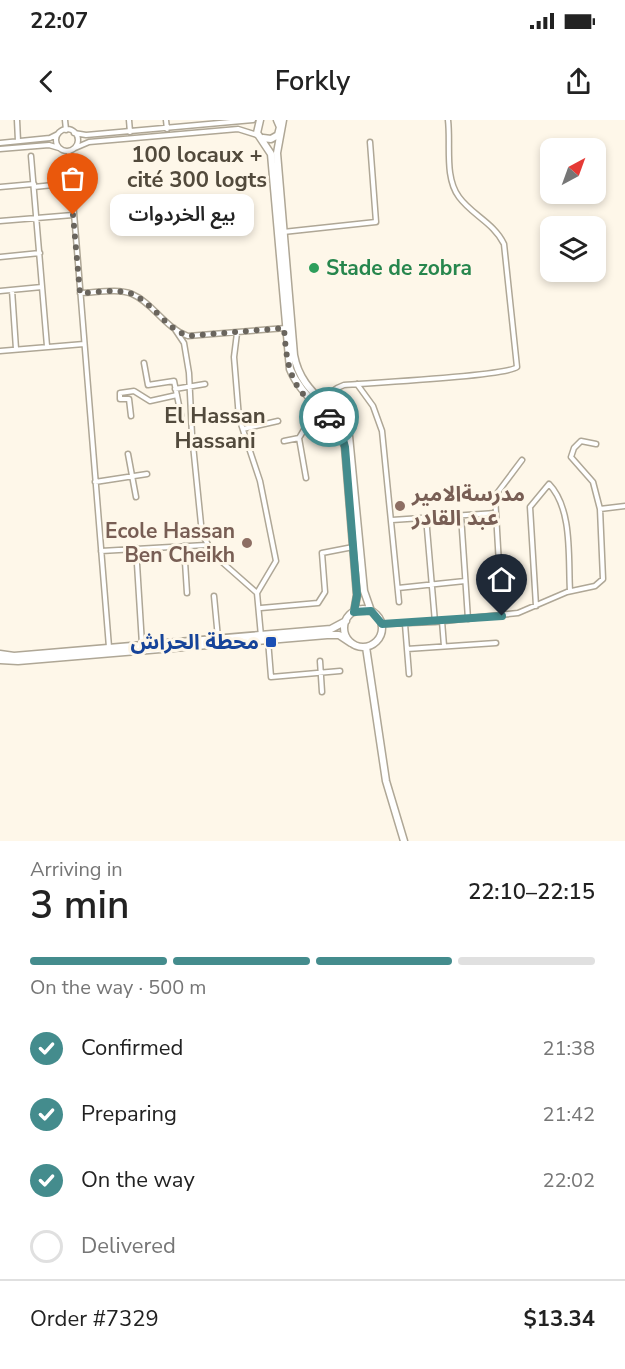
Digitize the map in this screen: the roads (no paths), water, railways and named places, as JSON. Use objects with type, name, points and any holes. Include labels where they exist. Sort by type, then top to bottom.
[{"type":"street","points":[[16,120],[18,141]]},
{"type":"street","points":[[65,120],[66,130]]},
{"type":"street","points":[[129,120],[130,132]]},
{"type":"street","points":[[166,120],[167,129]]},
{"type":"street","points":[[0,143],[50,138],[66,130],[86,135],[253,120]]},
{"type":"street","points":[[0,660],[18,661],[264,638],[331,629],[346,621],[354,612],[357,595],[345,447],[336,427],[309,391],[299,373],[288,328],[271,154],[256,129],[260,120]]},
{"type":"street","points":[[277,120],[280,232]]},
{"type":"street","points":[[0,149],[49,145],[69,151],[89,142],[238,129],[271,140],[279,131],[283,120]]},
{"type":"street","points":[[306,478],[299,438],[320,404],[337,387],[447,376],[492,375],[513,371],[517,367],[504,244],[495,229],[459,198],[453,185],[448,120]]},
{"type":"street","points":[[74,133],[78,141],[75,148]]},
{"type":"street","points":[[58,134],[56,141],[60,148]]},
{"type":"street","points":[[280,232],[376,222],[370,142]]},
{"type":"street","points":[[69,151],[109,647]]},
{"type":"street","points":[[32,156],[47,346]]},
{"type":"street","points":[[0,187],[53,185]]},
{"type":"street","points":[[0,221],[73,215]]},
{"type":"street","points":[[0,257],[40,253]]},
{"type":"street","points":[[0,291],[42,287]]},
{"type":"street","points":[[12,290],[16,349]]},
{"type":"street","points":[[80,293],[120,291],[132,294],[174,328],[194,337],[288,328]]},
{"type":"street","points":[[174,328],[184,346],[191,386],[196,482],[200,524],[206,545],[257,594],[271,677],[340,671]]},
{"type":"street","points":[[237,333],[235,372],[237,406],[263,490],[276,561],[257,594]]},
{"type":"street","points":[[184,346],[194,337]]},
{"type":"street","points":[[0,351],[84,344]]},
{"type":"street","points":[[144,363],[148,385],[174,381],[181,415]]},
{"type":"street","points":[[175,388],[205,384]]},
{"type":"street","points":[[357,384],[372,406],[382,431],[399,602]]},
{"type":"street","points":[[131,416],[129,399],[120,399],[120,393],[134,391],[150,401],[177,395]]},
{"type":"street","points":[[320,404],[341,422],[351,443],[364,591],[371,611],[382,624],[502,616],[536,606],[570,591],[595,586],[603,579],[600,509],[593,482],[571,457],[574,448],[581,441],[596,444]]},
{"type":"street","points":[[243,429],[278,421]]},
{"type":"street","points":[[284,441],[299,438]]},
{"type":"street","points":[[128,454],[136,496]]},
{"type":"street","points":[[502,616],[496,492],[522,460]]},
{"type":"street","points":[[95,482],[147,474]]},
{"type":"street","points":[[536,606],[530,507],[549,484],[557,492],[564,510],[570,591]]},
{"type":"street","points":[[600,509],[625,506]]},
{"type":"street","points":[[392,520],[496,513]]},
{"type":"street","points":[[461,515],[468,619]]},
{"type":"street","points":[[426,518],[435,622]]},
{"type":"street","points":[[101,551],[206,545]]},
{"type":"street","points":[[184,546],[187,593]]},
{"type":"street","points":[[260,608],[318,603],[325,592],[322,553],[354,547]]},
{"type":"street","points":[[136,548],[142,644]]},
{"type":"street","points":[[398,588],[465,581]]},
{"type":"street","points":[[214,596],[218,638]]},
{"type":"street","points":[[354,612],[371,611]]},
{"type":"street","points":[[346,621],[344,631],[351,643]]},
{"type":"street","points":[[442,621],[444,646]]},
{"type":"street","points":[[0,654],[14,656],[218,638],[339,635],[351,643],[366,647],[379,639],[382,624]]},
{"type":"street","points":[[405,624],[409,674]]},
{"type":"street","points":[[407,649],[496,643]]},
{"type":"street","points":[[366,647],[386,781],[404,841]]},
{"type":"street","points":[[320,661],[322,692]]},
{"type":"place","name":"بيع الخردوات","points":[[73,215]]},
{"type":"place","name":"Stade de zobra","points":[[314,268]]},
{"type":"place","name":"مدرسةالامير عبد القادر","points":[[400,506]]},
{"type":"place","name":"Ecole Hassan Ben Cheikh","points":[[247,543]]},
{"type":"place","name":"محطة الحراش","points":[[271,642]]},
{"type":"district","name":"100 locaux + cité 300 logts","points":[[197,166]]},
{"type":"district","name":"El Hassan Hassani","points":[[215,428]]}]
